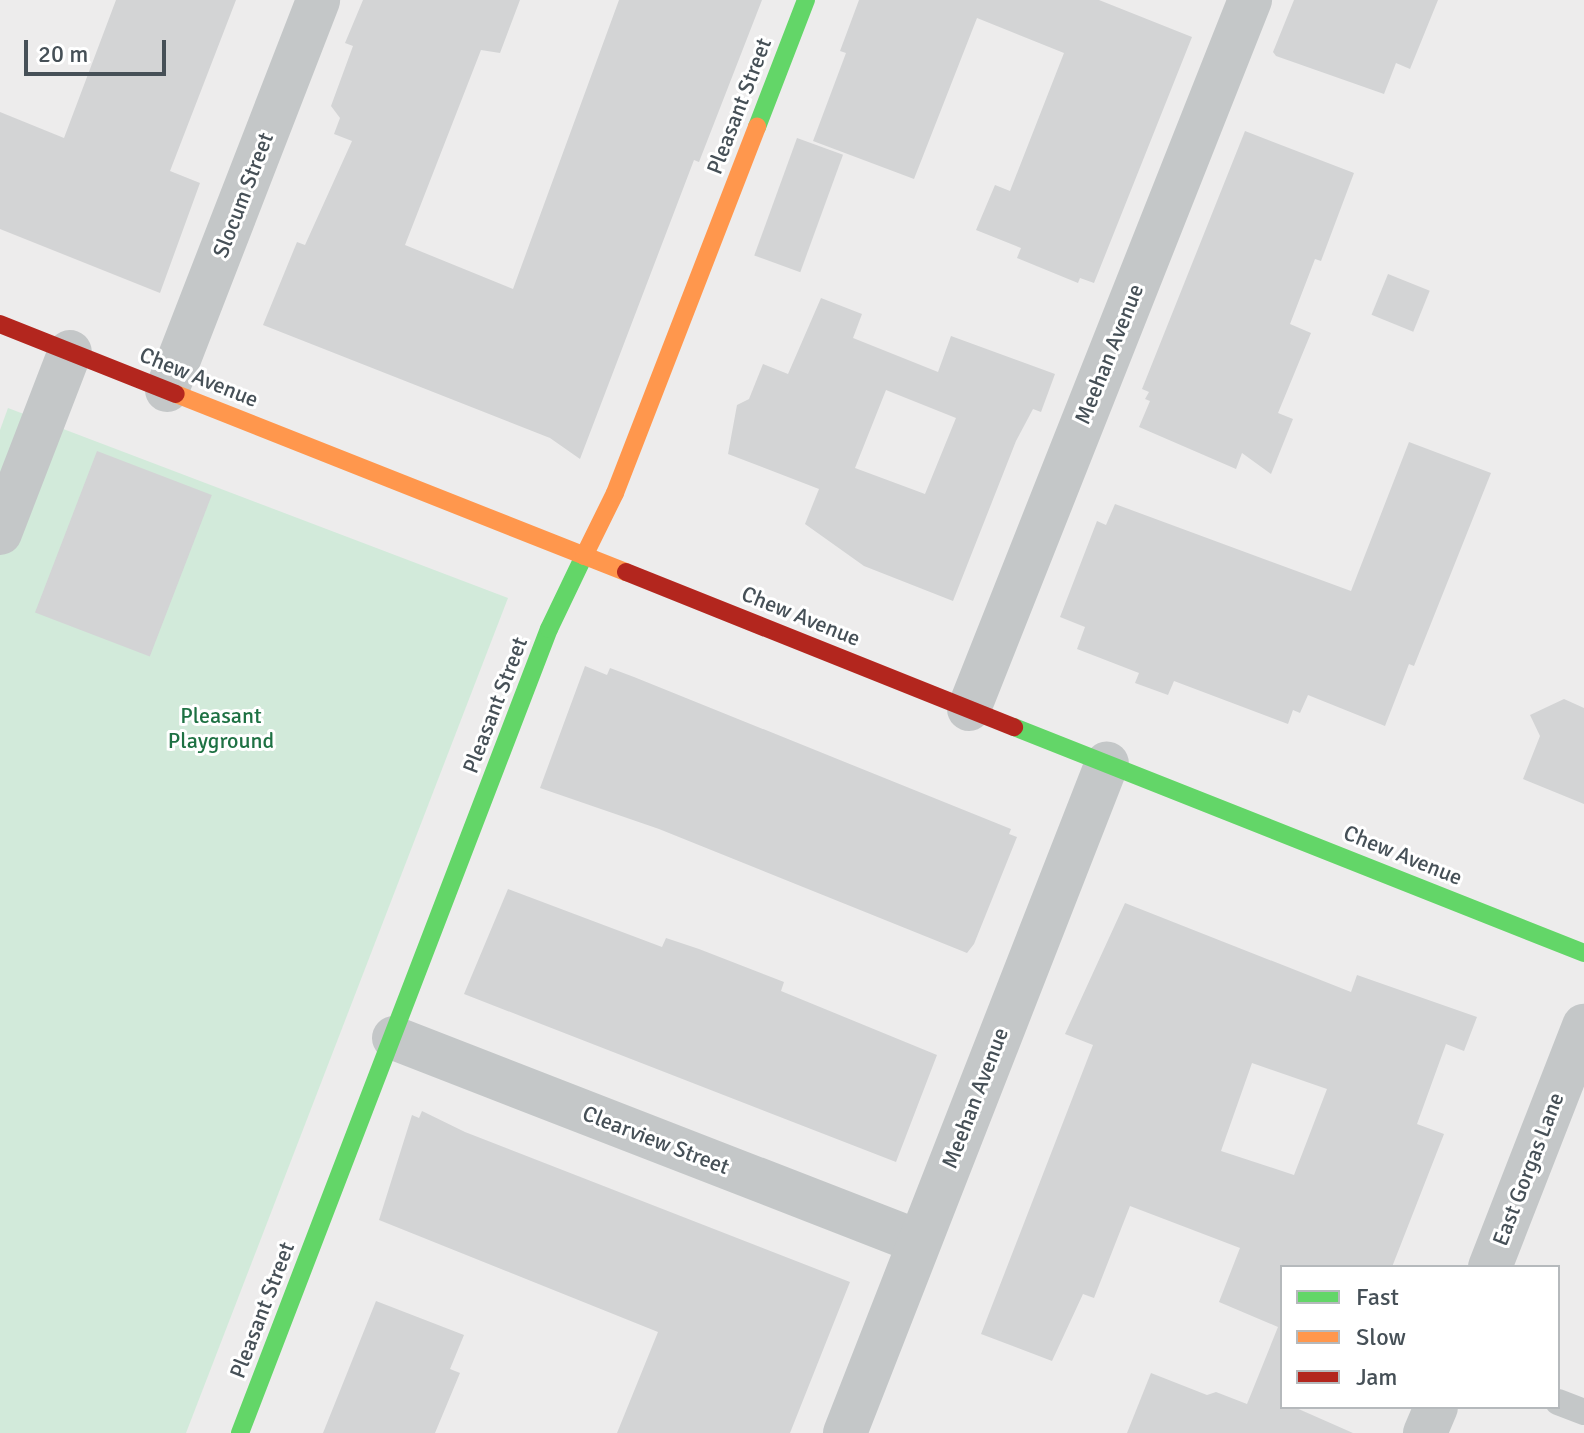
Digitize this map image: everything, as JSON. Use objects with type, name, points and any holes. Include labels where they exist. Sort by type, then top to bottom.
[{"type":"street","name":"Slocum Street","points":[[167,390],[318,0]]},
{"type":"street","name":"Pleasant Street","points":[[240,1433],[549,629],[615,493],[806,0]]},
{"type":"street","name":"Meehan Avenue","points":[[969,709],[1250,0]]},
{"type":"street","name":"Chew Avenue","points":[[0,324],[1584,953]]},
{"type":"street","points":[[0,533],[70,352]]},
{"type":"street","name":"Meehan Avenue","points":[[845,1433],[1107,763]]},
{"type":"street","name":"East Gorgas Lane","points":[[1491,1265],[1584,1026]]},
{"type":"street","name":"Clearview Street","points":[[394,1038],[919,1242]]},
{"type":"street","points":[[1425,1433],[1435,1409]]},
{"type":"lane","points":[[1560,1403],[1584,1412]]},
{"type":"green space","name":"Pleasant Playground","points":[[8,408],[508,598],[186,1433],[0,1433],[0,430]]},
{"type":"building","points":[[116,0],[236,0],[170,171],[200,183],[160,293],[0,229],[0,112],[64,138]]},
{"type":"building","points":[[363,0],[520,0],[500,53],[481,50],[405,245],[513,289],[619,0],[762,0],[699,162],[694,160],[580,459],[550,438],[263,325],[297,242],[305,245],[352,141],[334,134],[340,118],[331,106],[353,46],[345,43]]},
{"type":"building","points":[[859,0],[1099,0],[1192,37],[1094,283],[1080,278],[1078,283],[1017,258],[1021,248],[976,230],[995,185],[1010,191],[1064,53],[977,18],[914,179],[813,141],[846,53],[840,51]]},
{"type":"building","points":[[1294,0],[1438,0],[1410,69],[1396,63],[1384,94],[1276,56],[1273,52]]},
{"type":"building","points":[[1245,131],[1354,173],[1321,261],[1315,259],[1290,324],[1311,333],[1278,413],[1293,419],[1271,474],[1242,453],[1236,469],[1139,427],[1150,401],[1145,399],[1149,392],[1142,389]]},
{"type":"building","points":[[797,138],[843,155],[800,272],[754,255]]},
{"type":"building","points":[[1388,274],[1430,291],[1413,332],[1372,315]]},
{"type":"building","points":[[821,298],[862,314],[853,338],[938,372],[951,336],[1055,374],[1041,412],[1033,409],[1016,441],[953,601],[864,566],[805,524],[819,489],[728,454],[737,405],[749,399],[763,364],[788,374]],"holes":[[[886,390],[956,418],[925,494],[855,468]]]},
{"type":"building","points":[[1409,442],[1491,473],[1414,666],[1409,664],[1385,726],[1308,695],[1300,713],[1293,710],[1288,724],[1174,681],[1168,695],[1135,683],[1139,673],[1077,649],[1085,627],[1060,617],[1097,521],[1106,525],[1115,504],[1351,591]]},
{"type":"building","points":[[97,451],[212,495],[150,657],[35,613]]},
{"type":"building","points":[[585,666],[607,675],[610,668],[634,677],[1011,829],[1009,834],[1017,837],[974,944],[967,953],[659,829],[540,788]]},
{"type":"building","points":[[1564,699],[1584,708],[1584,804],[1523,779],[1540,736],[1530,715]]},
{"type":"building","points":[[508,889],[662,947],[666,938],[699,949],[784,982],[781,991],[937,1055],[896,1162],[464,994]]},
{"type":"building","points":[[1125,903],[1351,992],[1357,975],[1477,1017],[1464,1051],[1446,1044],[1417,1124],[1444,1134],[1393,1265],[1280,1265],[1280,1409],[1299,1409],[1353,1433],[1127,1433],[1151,1373],[1207,1395],[1216,1392],[1247,1404],[1278,1327],[1219,1302],[1240,1248],[1130,1206],[1094,1298],[1083,1294],[1052,1361],[981,1334],[1093,1045],[1065,1034]],"holes":[[[1252,1063],[1327,1089],[1294,1175],[1221,1151]]]},
{"type":"building","points":[[422,1111],[465,1132],[850,1282],[790,1433],[617,1433],[658,1332],[379,1220],[412,1115],[419,1118]]},
{"type":"building","points":[[376,1301],[464,1335],[450,1369],[460,1373],[435,1433],[323,1433]]},
{"type":"traffic: fast","points":[[757,127],[806,0]]},
{"type":"traffic: fast","points":[[240,1433],[549,629],[584,556]]},
{"type":"traffic: fast","points":[[1014,727],[1584,953]]},
{"type":"traffic: slow","points":[[584,556],[615,493],[757,127]]},
{"type":"traffic: slow","points":[[176,394],[626,572]]},
{"type":"traffic: jam","points":[[0,324],[176,394]]},
{"type":"traffic: jam","points":[[626,572],[1014,727]]}]
